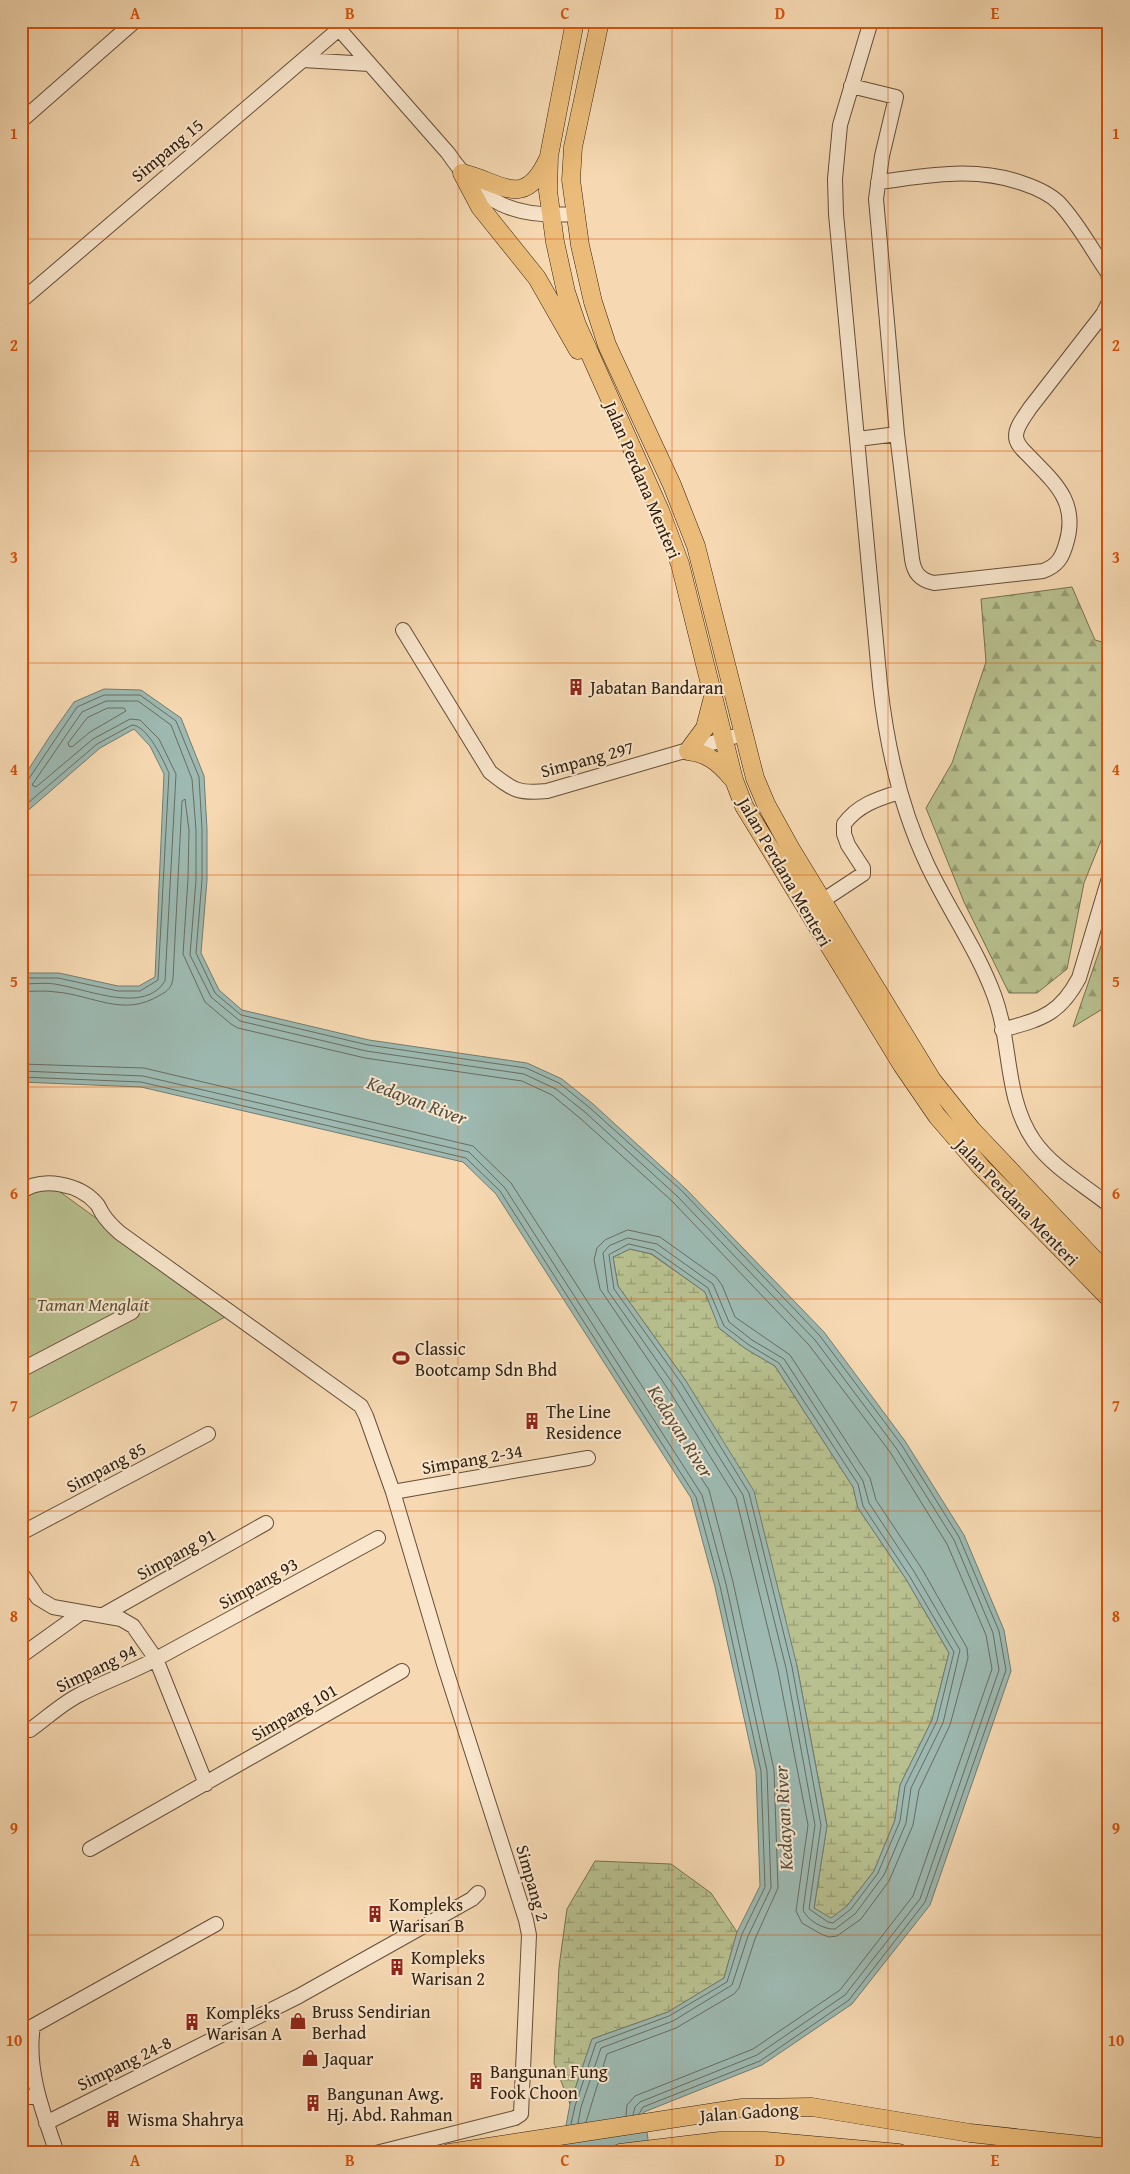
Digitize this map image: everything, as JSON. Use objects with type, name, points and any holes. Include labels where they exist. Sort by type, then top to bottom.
[{"type":"main road","name":"Jalan Perdana Menteri","points":[[575,21],[550,156],[548,191],[566,292],[577,325],[649,485],[674,549],[686,585],[734,780],[754,827],[902,1065],[937,1116],[981,1167],[1109,1298]]},
{"type":"main road","name":"Jalan Perdana Menteri","points":[[600,21],[573,147],[571,180],[574,214],[592,302],[607,345],[672,485],[696,546],[755,778],[766,804],[822,901],[932,1080],[972,1130],[1109,1275]]},
{"type":"main road","points":[[462,172],[482,178],[508,190],[516,189],[533,183],[541,174],[550,156]]},
{"type":"main road","points":[[462,172],[480,207],[536,278],[609,399]]},
{"type":"main road","points":[[688,751],[705,728],[713,699]]},
{"type":"main road","points":[[688,751],[700,752],[710,757],[734,780]]},
{"type":"main road","name":"Jalan Gadong","points":[[449,2153],[742,2108],[812,2107],[970,2133],[1018,2146],[1109,2148]]},
{"type":"main road","name":"Jalan Gadong","points":[[620,2153],[657,2147],[720,2141],[765,2141],[854,2151],[898,2153]]},
{"type":"street","points":[[21,121],[135,21]]},
{"type":"street","points":[[871,21],[840,125],[835,179],[836,214],[885,729],[899,792],[926,863],[984,971],[995,998],[1010,1077],[1018,1104],[1035,1141],[1058,1165],[1109,1205]]},
{"type":"street","points":[[335,25],[448,153],[462,172],[492,200],[516,211],[551,215],[574,214]]},
{"type":"street","name":"Simpang 15","points":[[21,301],[302,60],[335,25]]},
{"type":"street","points":[[302,60],[369,64]]},
{"type":"street","points":[[851,86],[896,97],[876,199],[898,434],[913,566],[924,581],[944,582],[1042,571],[1054,567],[1064,549],[1071,527],[1071,514],[1059,490],[1019,446],[1016,436],[1020,424],[1030,408],[1103,314],[1109,302]]},
{"type":"street","points":[[878,182],[958,173],[982,173],[1034,187],[1058,202],[1108,273],[1109,279]]},
{"type":"street","points":[[858,439],[898,434]]},
{"type":"street","name":"Simpang 297","points":[[403,630],[490,772],[506,784],[524,793],[547,791],[743,734]]},
{"type":"street","points":[[822,901],[859,879],[863,874],[863,868],[844,834],[844,824],[860,808],[876,799],[899,792]]},
{"type":"street","points":[[1002,1030],[1048,1015],[1072,991],[1079,978],[1109,878]]},
{"type":"street","name":"Simpang 2","points":[[21,1192],[30,1186],[42,1183],[55,1184],[76,1190],[97,1204],[110,1224],[120,1233],[361,1406],[393,1492],[444,1664],[526,1920],[529,1935],[521,2114],[515,2118],[376,2153]]},
{"type":"street","points":[[21,1370],[132,1312]]},
{"type":"street","name":"Simpang 85","points":[[21,1533],[208,1434]]},
{"type":"street","name":"Simpang 2-34","points":[[393,1492],[588,1458]]},
{"type":"street","name":"Simpang 91","points":[[103,1615],[266,1523]]},
{"type":"street","name":"Simpang 93","points":[[156,1659],[378,1538]]},
{"type":"street","points":[[21,1573],[38,1598],[53,1607],[120,1619],[133,1626],[156,1659],[206,1784]]},
{"type":"street","points":[[21,1656],[82,1613]]},
{"type":"street","name":"Simpang 94","points":[[30,1730],[61,1706],[81,1694],[120,1678],[156,1659]]},
{"type":"street","name":"Simpang 101","points":[[90,1849],[402,1672]]},
{"type":"street","name":"Simpang 24-8","points":[[46,2123],[299,1996],[472,1899],[478,1892]]},
{"type":"street","points":[[57,2153],[37,2095],[31,2037],[33,2026],[216,1924]]},
{"type":"street","points":[[21,2099],[37,2095]]},
{"type":"green space","points":[[1072,587],[1095,640],[1109,644],[1109,821],[1084,883],[1067,969],[1037,993],[1009,993],[964,902],[926,808],[952,763],[986,662],[981,599]]},
{"type":"green space","points":[[1109,923],[1109,1005],[1073,1027]]},
{"type":"green space","name":"Taman Menglait","points":[[41,1178],[229,1315],[21,1422],[21,1193]]},
{"type":"green space","points":[[630,1249],[651,1254],[705,1292],[720,1329],[746,1349],[775,1366],[853,1487],[858,1508],[906,1579],[949,1653],[932,1720],[900,1785],[895,1820],[874,1871],[847,1906],[831,1919],[814,1908],[827,1825],[797,1666],[686,1381],[618,1286],[613,1257]]},
{"type":"green space","points":[[595,1861],[671,1864],[711,1893],[737,1932],[724,1978],[668,2012],[592,2039],[570,2104],[554,2063],[559,1967],[567,1909]]},
{"type":"water","name":"Kedayan River","points":[[104,689],[141,690],[181,718],[204,776],[207,880],[201,953],[219,990],[242,1010],[369,1040],[527,1063],[562,1079],[593,1104],[685,1188],[824,1332],[905,1441],[964,1535],[1004,1630],[1011,1671],[930,1905],[852,2004],[762,2065],[644,2112],[650,2153],[561,2153],[570,2104],[592,2039],[668,2012],[724,1978],[737,1932],[760,1886],[756,1772],[715,1587],[691,1498],[496,1194],[463,1162],[141,1087],[21,1082],[21,973],[59,973],[118,986],[139,986],[155,977],[164,774],[150,746],[134,729],[100,748],[24,814],[21,813],[21,781],[74,702]],"holes":[[[630,1249],[652,1254],[705,1292],[719,1328],[746,1349],[775,1366],[853,1487],[858,1508],[906,1579],[949,1653],[932,1720],[900,1785],[895,1820],[874,1871],[847,1906],[831,1918],[814,1908],[827,1826],[797,1666],[754,1491],[686,1381],[618,1286],[613,1257]]]},
{"type":"place","name":"Jabatan Bandaran","points":[[576,687]]},
{"type":"place","name":"Classic Bootcamp Sdn Bhd","points":[[401,1358]]},
{"type":"place","name":"The Line Residence","points":[[532,1421]]},
{"type":"place","name":"Kompleks Warisan B","points":[[375,1914]]},
{"type":"place","name":"Kompleks Warisan 2","points":[[397,1967]]},
{"type":"place","name":"Bruss Sendirian Berhad","points":[[298,2021]]},
{"type":"place","name":"Kompleks Warisan A","points":[[192,2022]]},
{"type":"place","name":"Jaquar","points":[[310,2058]]},
{"type":"place","name":"Bangunan Fung Fook Choon","points":[[476,2081]]},
{"type":"place","name":"Bangunan Awg. Hj. Abd. Rahman","points":[[313,2103]]},
{"type":"place","name":"Wisma Shahrya","points":[[113,2119]]}]
